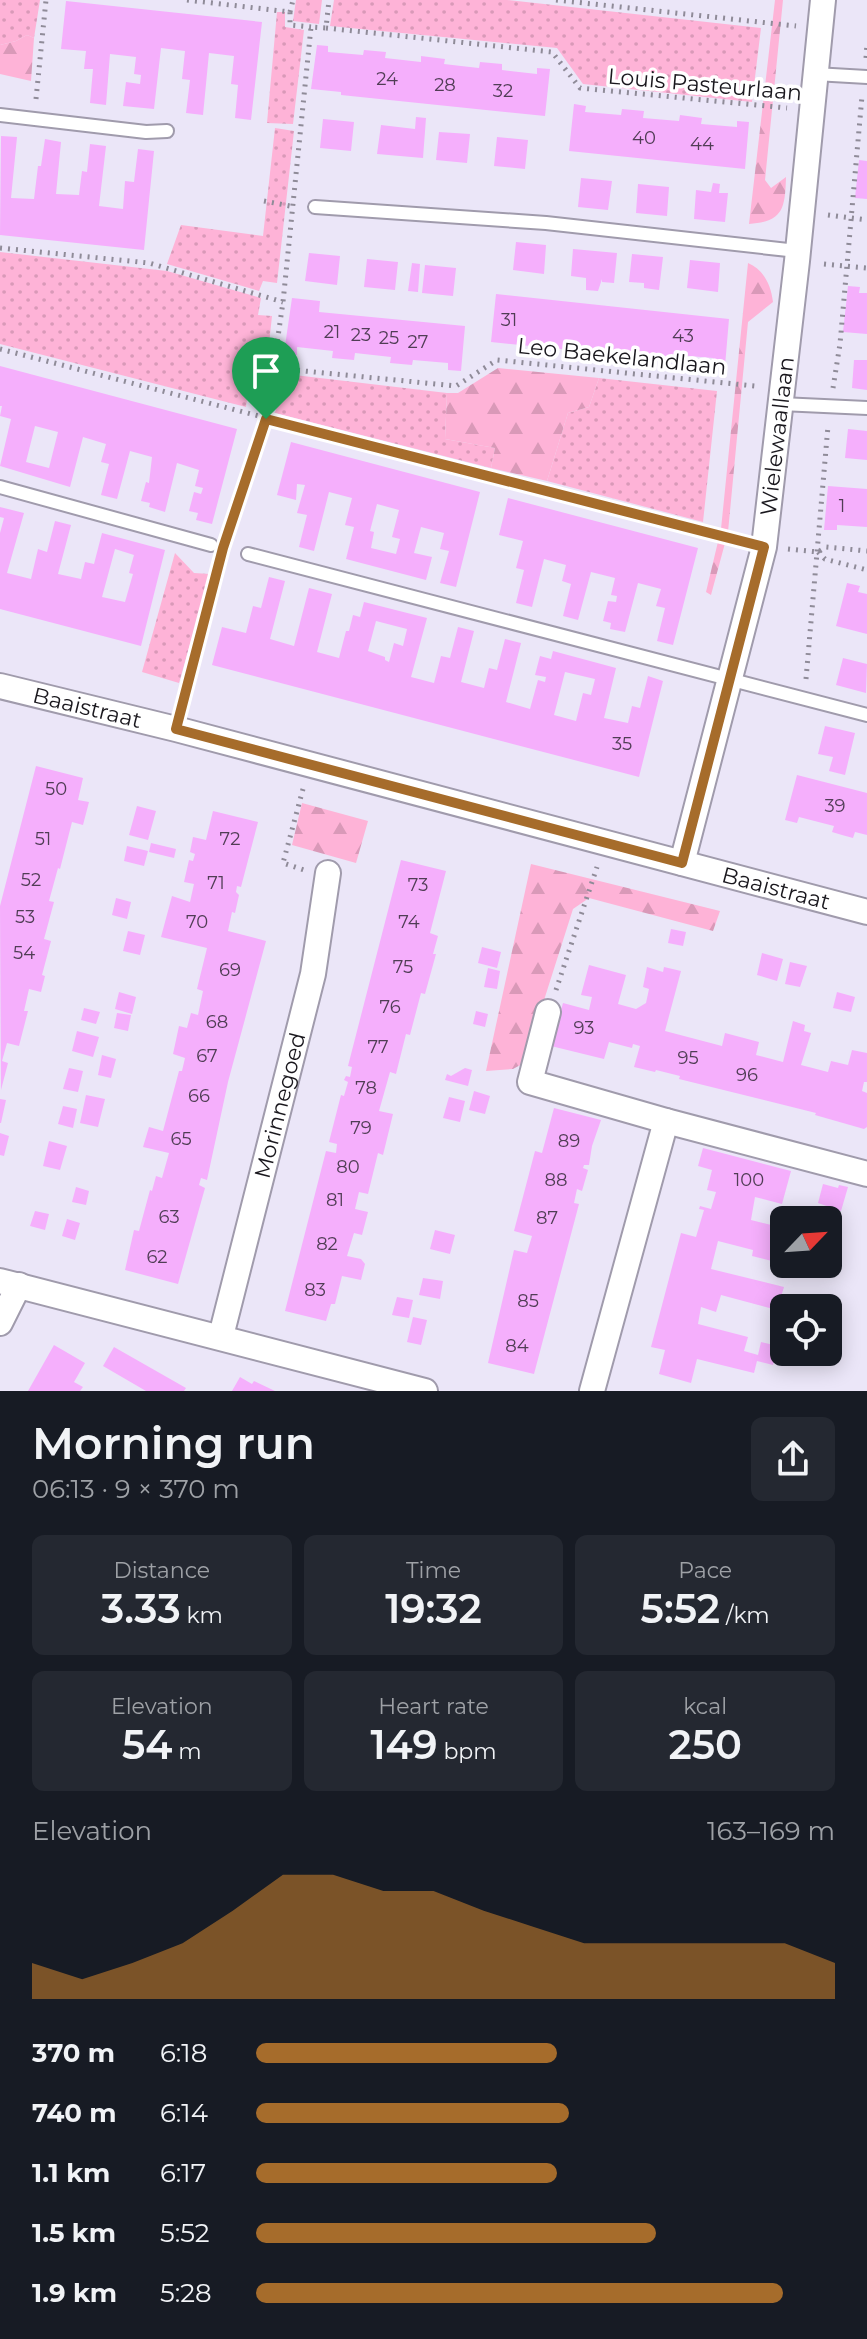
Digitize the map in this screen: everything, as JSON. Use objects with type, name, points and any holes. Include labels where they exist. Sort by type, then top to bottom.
[{"type":"street","name":"Wielewaallaan","points":[[682,863],[764,547],[823,0]]},
{"type":"street","name":"Baaistraat","points":[[0,686],[176,729],[867,912]]},
{"type":"street","name":"Morinnegoed","points":[[221,1336],[313,974],[328,873]]},
{"type":"street","points":[[548,1012],[530,1082],[867,1174]]},
{"type":"street","points":[[592,1391],[666,1121]]},
{"type":"street","points":[[0,1323],[10,1283],[221,1336],[412,1389]]},
{"type":"lane","points":[[815,74],[866,77]]},
{"type":"lane","points":[[0,115],[146,132],[167,131]]},
{"type":"lane","points":[[315,207],[546,223],[797,256]]},
{"type":"lane","points":[[782,396],[867,408]]},
{"type":"lane","points":[[0,487],[217,546]]},
{"type":"lane","points":[[248,554],[867,715]]},
{"type":"path","points":[[34,119],[46,0]]},
{"type":"path","points":[[187,0],[290,12]]},
{"type":"path","points":[[176,729],[217,546],[266,419],[283,302],[311,27],[290,25],[293,0]]},
{"type":"path","points":[[326,28],[329,0]]},
{"type":"path","points":[[556,0],[821,28]]},
{"type":"path","name":"Louis Pasteurlaan","points":[[311,27],[552,52],[580,88],[812,111]]},
{"type":"path","points":[[802,697],[830,405],[840,344],[867,43]]},
{"type":"path","points":[[264,201],[292,206]]},
{"type":"path","points":[[802,212],[867,220]]},
{"type":"path","points":[[0,248],[149,263],[283,302]]},
{"type":"path","points":[[797,256],[867,268]]},
{"type":"path","points":[[0,349],[764,547],[818,552],[826,547],[867,551]]},
{"type":"path","name":"Leo Baekelandlaan","points":[[274,368],[456,386],[497,360],[782,396]]},
{"type":"path","points":[[818,552],[825,559],[867,570]]},
{"type":"path","points":[[309,765],[283,863],[311,872],[328,873]]},
{"type":"path","points":[[548,1012],[604,843]]},
{"type":"green space","points":[[0,0],[40,0],[34,38],[27,35],[0,45]]},
{"type":"green space","points":[[296,0],[322,0],[319,24],[293,21]]},
{"type":"green space","points":[[334,0],[507,0],[761,28],[752,102],[583,84],[557,48],[330,26]]},
{"type":"green space","points":[[775,0],[783,0],[765,180],[771,188],[786,177],[785,197],[776,216],[761,223],[749,224]]},
{"type":"green space","points":[[277,12],[285,12],[285,27],[304,30],[293,124],[267,123]]},
{"type":"green space","points":[[27,35],[34,38],[31,81],[0,74],[0,45]]},
{"type":"green space","points":[[275,128],[294,131],[277,283],[263,281],[259,291],[167,264],[181,225],[263,236]]},
{"type":"green space","points":[[0,252],[167,271],[261,298],[258,315],[272,316],[267,363],[252,361],[246,407],[0,344]]},
{"type":"green space","points":[[748,263],[766,279],[773,302],[748,322],[728,532],[711,595],[706,592],[721,529]]},
{"type":"green space","points":[[498,368],[599,378],[589,407],[568,413],[547,481],[491,468],[495,448],[445,439],[447,393],[458,393]]},
{"type":"green space","points":[[286,374],[447,393],[445,439],[495,448],[491,468],[275,413]]},
{"type":"green space","points":[[599,378],[717,391],[703,522],[547,481],[568,413],[589,407]]},
{"type":"green space","points":[[175,553],[194,573],[210,574],[179,683],[142,672]]},
{"type":"green space","points":[[302,803],[368,821],[356,863],[292,845]]},
{"type":"green space","points":[[531,864],[720,911],[713,931],[589,898],[573,909],[524,1063],[513,1069],[486,1071]]},
{"type":"building","points":[[66,1],[262,22],[251,120],[235,118],[238,85],[231,84],[234,56],[209,53],[203,115],[186,113],[190,80],[182,79],[185,51],[161,48],[154,109],[123,106],[126,82],[140,84],[141,75],[134,74],[136,57],[110,54],[106,105],[90,103],[93,69],[84,69],[86,51],[61,49]]},
{"type":"building","points":[[317,45],[328,46],[328,52],[363,55],[364,50],[386,52],[385,58],[421,62],[421,56],[445,59],[444,64],[479,68],[480,62],[502,64],[502,70],[537,74],[537,68],[550,69],[545,116],[341,95],[341,92],[311,89]]},
{"type":"building","points":[[574,104],[586,106],[585,112],[621,115],[622,109],[644,111],[643,118],[679,121],[680,115],[702,118],[701,124],[737,127],[737,121],[749,122],[745,169],[569,151]]},
{"type":"building","points":[[416,117],[426,118],[423,158],[377,154],[381,125],[415,129]]},
{"type":"building","points":[[323,119],[354,122],[351,151],[320,148]]},
{"type":"building","points":[[439,132],[470,134],[467,163],[436,160]]},
{"type":"building","points":[[1,136],[17,137],[11,198],[34,199],[45,139],[61,142],[56,194],[79,195],[82,171],[87,172],[90,144],[106,146],[99,206],[123,209],[125,181],[134,182],[138,149],[154,151],[144,250],[0,235]]},
{"type":"building","points":[[497,137],[528,140],[525,169],[494,166]]},
{"type":"building","points":[[859,160],[867,161],[867,199],[855,198]]},
{"type":"building","points":[[581,178],[612,181],[608,210],[578,207]]},
{"type":"building","points":[[713,183],[720,184],[719,193],[728,193],[725,222],[694,219],[696,190],[711,192]]},
{"type":"building","points":[[638,184],[669,187],[667,216],[636,213]]},
{"type":"building","points":[[516,242],[546,245],[544,274],[513,270]]},
{"type":"building","points":[[573,249],[617,253],[614,283],[602,282],[602,279],[598,291],[586,290],[586,278],[571,276]]},
{"type":"building","points":[[309,253],[340,256],[337,285],[305,281]]},
{"type":"building","points":[[632,254],[663,257],[659,290],[644,288],[644,283],[629,282]]},
{"type":"building","points":[[367,259],[398,262],[395,290],[364,287]]},
{"type":"building","points":[[690,260],[720,263],[718,292],[687,288]]},
{"type":"building","points":[[412,263],[420,264],[418,292],[408,291]]},
{"type":"building","points":[[425,265],[456,268],[453,296],[422,293]]},
{"type":"building","points":[[848,286],[860,287],[859,293],[867,293],[867,334],[843,332]]},
{"type":"building","points":[[496,294],[729,319],[725,366],[712,364],[713,358],[677,355],[677,361],[491,342]]},
{"type":"building","points":[[292,298],[320,301],[319,312],[465,326],[461,371],[448,370],[448,363],[413,360],[412,365],[390,363],[391,357],[355,353],[354,360],[332,358],[333,351],[297,347],[297,355],[284,353]]},
{"type":"building","points":[[854,360],[867,360],[867,390],[852,388]]},
{"type":"building","points":[[0,366],[237,429],[212,524],[196,520],[198,513],[189,511],[194,492],[201,494],[203,488],[195,486],[199,470],[177,463],[165,512],[141,501],[146,482],[149,483],[152,457],[130,451],[117,499],[101,495],[109,464],[101,462],[106,444],[83,437],[70,487],[0,466],[11,419],[0,416]],"holes":[[[35,426],[58,432],[49,468],[26,462]]]},
{"type":"building","points":[[848,429],[867,431],[867,460],[845,458]]},
{"type":"building","points":[[291,442],[480,492],[456,587],[440,583],[449,551],[440,549],[444,533],[421,527],[414,553],[432,557],[426,580],[346,559],[354,527],[345,525],[352,498],[329,492],[314,551],[299,547],[307,515],[297,513],[305,485],[297,484],[296,500],[277,495]],"holes":[[[377,504],[399,510],[392,537],[400,539],[396,554],[371,548],[374,532],[370,531]]]},
{"type":"building","points":[[828,486],[867,489],[867,527],[837,525],[837,530],[824,530]]},
{"type":"building","points":[[508,498],[698,548],[673,645],[657,641],[665,608],[656,606],[661,589],[638,583],[625,632],[610,629],[611,623],[603,621],[608,601],[616,602],[617,596],[611,595],[615,578],[591,572],[578,620],[563,616],[571,584],[562,581],[566,565],[544,559],[532,607],[516,603],[524,570],[516,568],[523,541],[499,535]]},
{"type":"building","points":[[0,507],[24,513],[7,573],[31,579],[38,549],[47,552],[55,521],[71,525],[58,574],[81,579],[85,562],[94,564],[102,533],[165,550],[141,646],[0,609],[0,533],[4,518],[0,517]],"holes":[[[115,549],[134,555],[129,573],[133,574],[125,602],[102,597]]]},
{"type":"building","points":[[269,577],[285,581],[270,639],[294,646],[309,588],[332,594],[317,652],[339,658],[353,615],[360,617],[364,602],[427,618],[411,677],[434,683],[441,656],[450,658],[458,627],[474,631],[461,682],[484,688],[489,668],[497,670],[505,639],[521,643],[506,702],[530,709],[538,680],[545,682],[546,677],[535,675],[540,656],[551,659],[553,651],[616,668],[604,718],[628,723],[632,706],[640,708],[648,676],[663,681],[639,777],[212,665],[222,627],[246,633],[253,606],[261,608]],"holes":[[[376,621],[407,629],[403,646],[394,643],[389,662],[385,657],[368,651]],[[565,672],[595,679],[591,695],[583,693],[576,721],[554,715]]]},
{"type":"building","points":[[847,583],[860,586],[858,592],[867,594],[867,634],[836,626]]},
{"type":"building","points":[[843,658],[867,664],[866,693],[836,685]]},
{"type":"building","points":[[825,726],[855,733],[845,775],[829,771],[833,757],[818,754]]},
{"type":"building","points":[[36,766],[83,778],[78,800],[89,802],[83,825],[72,822],[49,901],[54,902],[44,939],[51,941],[41,992],[29,989],[24,1011],[28,1011],[19,1046],[7,1043],[2,1061],[8,1063],[1,1090],[0,906]]},
{"type":"building","points":[[797,775],[867,793],[867,835],[855,832],[853,838],[832,832],[834,826],[799,817],[797,823],[785,820]]},
{"type":"building","points":[[137,806],[156,811],[148,840],[129,835]]},
{"type":"building","points":[[213,811],[258,822],[241,887],[237,886],[239,895],[228,931],[266,941],[228,1082],[207,1180],[201,1178],[199,1185],[205,1188],[178,1284],[125,1270],[134,1230],[139,1231],[150,1190],[156,1176],[162,1178],[169,1153],[143,1147],[149,1127],[163,1131],[185,1058],[173,1054],[179,1026],[187,1028],[191,1013],[198,1015],[203,991],[197,989],[207,948],[161,937],[172,896],[190,902],[194,884],[184,882],[189,860],[193,861],[195,854],[190,852],[193,837],[206,840]]},
{"type":"building","points":[[151,843],[176,849],[174,858],[149,852]]},
{"type":"building","points":[[127,846],[148,851],[144,866],[124,861]]},
{"type":"building","points":[[401,860],[446,871],[430,933],[438,936],[433,954],[436,954],[410,1035],[406,1034],[396,1074],[390,1072],[379,1111],[393,1114],[383,1155],[378,1153],[368,1194],[359,1192],[355,1209],[368,1212],[362,1235],[354,1233],[347,1256],[361,1259],[365,1264],[361,1280],[342,1276],[335,1304],[331,1304],[326,1321],[285,1311],[326,1151],[336,1153],[337,1144],[329,1142],[341,1095],[344,1096],[348,1082],[344,1080],[346,1076],[350,1077],[352,1067],[348,1066]]},
{"type":"building","points":[[116,898],[131,902],[127,919],[112,915]]},
{"type":"building","points":[[671,929],[686,932],[683,946],[668,943]]},
{"type":"building","points":[[128,931],[145,935],[140,955],[123,951]]},
{"type":"building","points":[[482,947],[501,952],[497,968],[478,963]]},
{"type":"building","points":[[762,953],[783,959],[777,981],[757,975]]},
{"type":"building","points":[[790,962],[807,966],[800,987],[785,984]]},
{"type":"building","points":[[589,965],[626,975],[618,1004],[636,1009],[646,1003],[649,989],[643,987],[647,967],[663,972],[664,967],[681,971],[665,1031],[722,1046],[725,1033],[759,1042],[756,1055],[783,1062],[793,1021],[805,1025],[804,1031],[811,1033],[801,1065],[828,1072],[831,1061],[848,1065],[852,1050],[867,1053],[867,1082],[864,1082],[862,1091],[867,1093],[867,1127],[864,1129],[816,1113],[679,1079],[680,1076],[634,1067],[640,1046],[633,1044],[632,1048],[609,1042],[604,1059],[551,1046],[563,1003],[589,1010],[592,997],[581,995]]},
{"type":"building","points":[[488,968],[500,971],[497,989],[484,987]]},
{"type":"building","points":[[119,992],[136,997],[132,1014],[115,1009]]},
{"type":"building","points":[[837,992],[855,997],[851,1012],[833,1008]]},
{"type":"building","points":[[84,1008],[100,1012],[96,1024],[81,1020]]},
{"type":"building","points":[[476,1011],[488,1014],[485,1027],[473,1024]]},
{"type":"building","points":[[117,1013],[131,1015],[128,1031],[114,1028]]},
{"type":"building","points":[[77,1031],[99,1037],[93,1057],[72,1051]]},
{"type":"building","points":[[102,1055],[116,1059],[111,1078],[98,1075]]},
{"type":"building","points":[[69,1068],[83,1071],[78,1092],[63,1089]]},
{"type":"building","points":[[465,1068],[472,1070],[468,1086],[445,1080],[447,1074],[451,1076]]},
{"type":"building","points":[[474,1091],[490,1096],[485,1114],[469,1110]]},
{"type":"building","points":[[86,1095],[105,1099],[98,1127],[80,1123]]},
{"type":"building","points":[[449,1097],[465,1101],[460,1122],[443,1118]]},
{"type":"building","points":[[0,1099],[6,1100],[1,1123],[0,1123]]},
{"type":"building","points":[[63,1106],[77,1109],[73,1128],[58,1124]]},
{"type":"building","points":[[554,1108],[601,1120],[589,1165],[583,1168],[588,1170],[582,1191],[577,1189],[574,1203],[579,1204],[534,1374],[488,1363],[514,1250],[527,1253],[532,1236],[514,1231],[535,1151],[542,1153]]},
{"type":"building","points":[[0,1133],[9,1136],[4,1156],[0,1155]]},
{"type":"building","points":[[49,1141],[67,1146],[60,1170],[43,1166]]},
{"type":"building","points":[[703,1148],[791,1171],[782,1204],[755,1197],[751,1220],[770,1225],[770,1260],[752,1256],[753,1250],[718,1241],[711,1269],[784,1287],[782,1294],[770,1294],[770,1308],[721,1295],[716,1312],[701,1307],[698,1324],[748,1337],[744,1351],[758,1355],[761,1342],[770,1344],[770,1364],[757,1361],[754,1373],[697,1359],[691,1383],[659,1374],[665,1350],[651,1347],[681,1233],[696,1237],[704,1210],[699,1209],[700,1206],[711,1209],[716,1192],[707,1190],[712,1170],[698,1166]]},
{"type":"building","points":[[823,1184],[848,1187],[842,1208],[818,1203]]},
{"type":"building","points":[[76,1187],[89,1191],[86,1205],[72,1202]]},
{"type":"building","points":[[35,1211],[49,1214],[45,1230],[30,1226]]},
{"type":"building","points":[[67,1219],[80,1223],[75,1240],[62,1236]]},
{"type":"building","points":[[435,1230],[455,1235],[450,1254],[430,1249]]},
{"type":"building","points":[[423,1278],[443,1281],[440,1299],[419,1295]]},
{"type":"building","points":[[397,1297],[413,1300],[409,1318],[392,1315]]},
{"type":"building","points":[[413,1317],[427,1320],[421,1345],[407,1342]]},
{"type":"building","points":[[54,1345],[85,1363],[74,1382],[83,1387],[80,1391],[28,1391]]},
{"type":"building","points":[[114,1347],[186,1388],[184,1391],[146,1391],[103,1366]]},
{"type":"building","points":[[240,1377],[252,1384],[254,1381],[275,1391],[232,1391]]},
{"type":"route","points":[[266,419],[764,547],[682,863],[176,729],[223,548],[266,419]]}]
